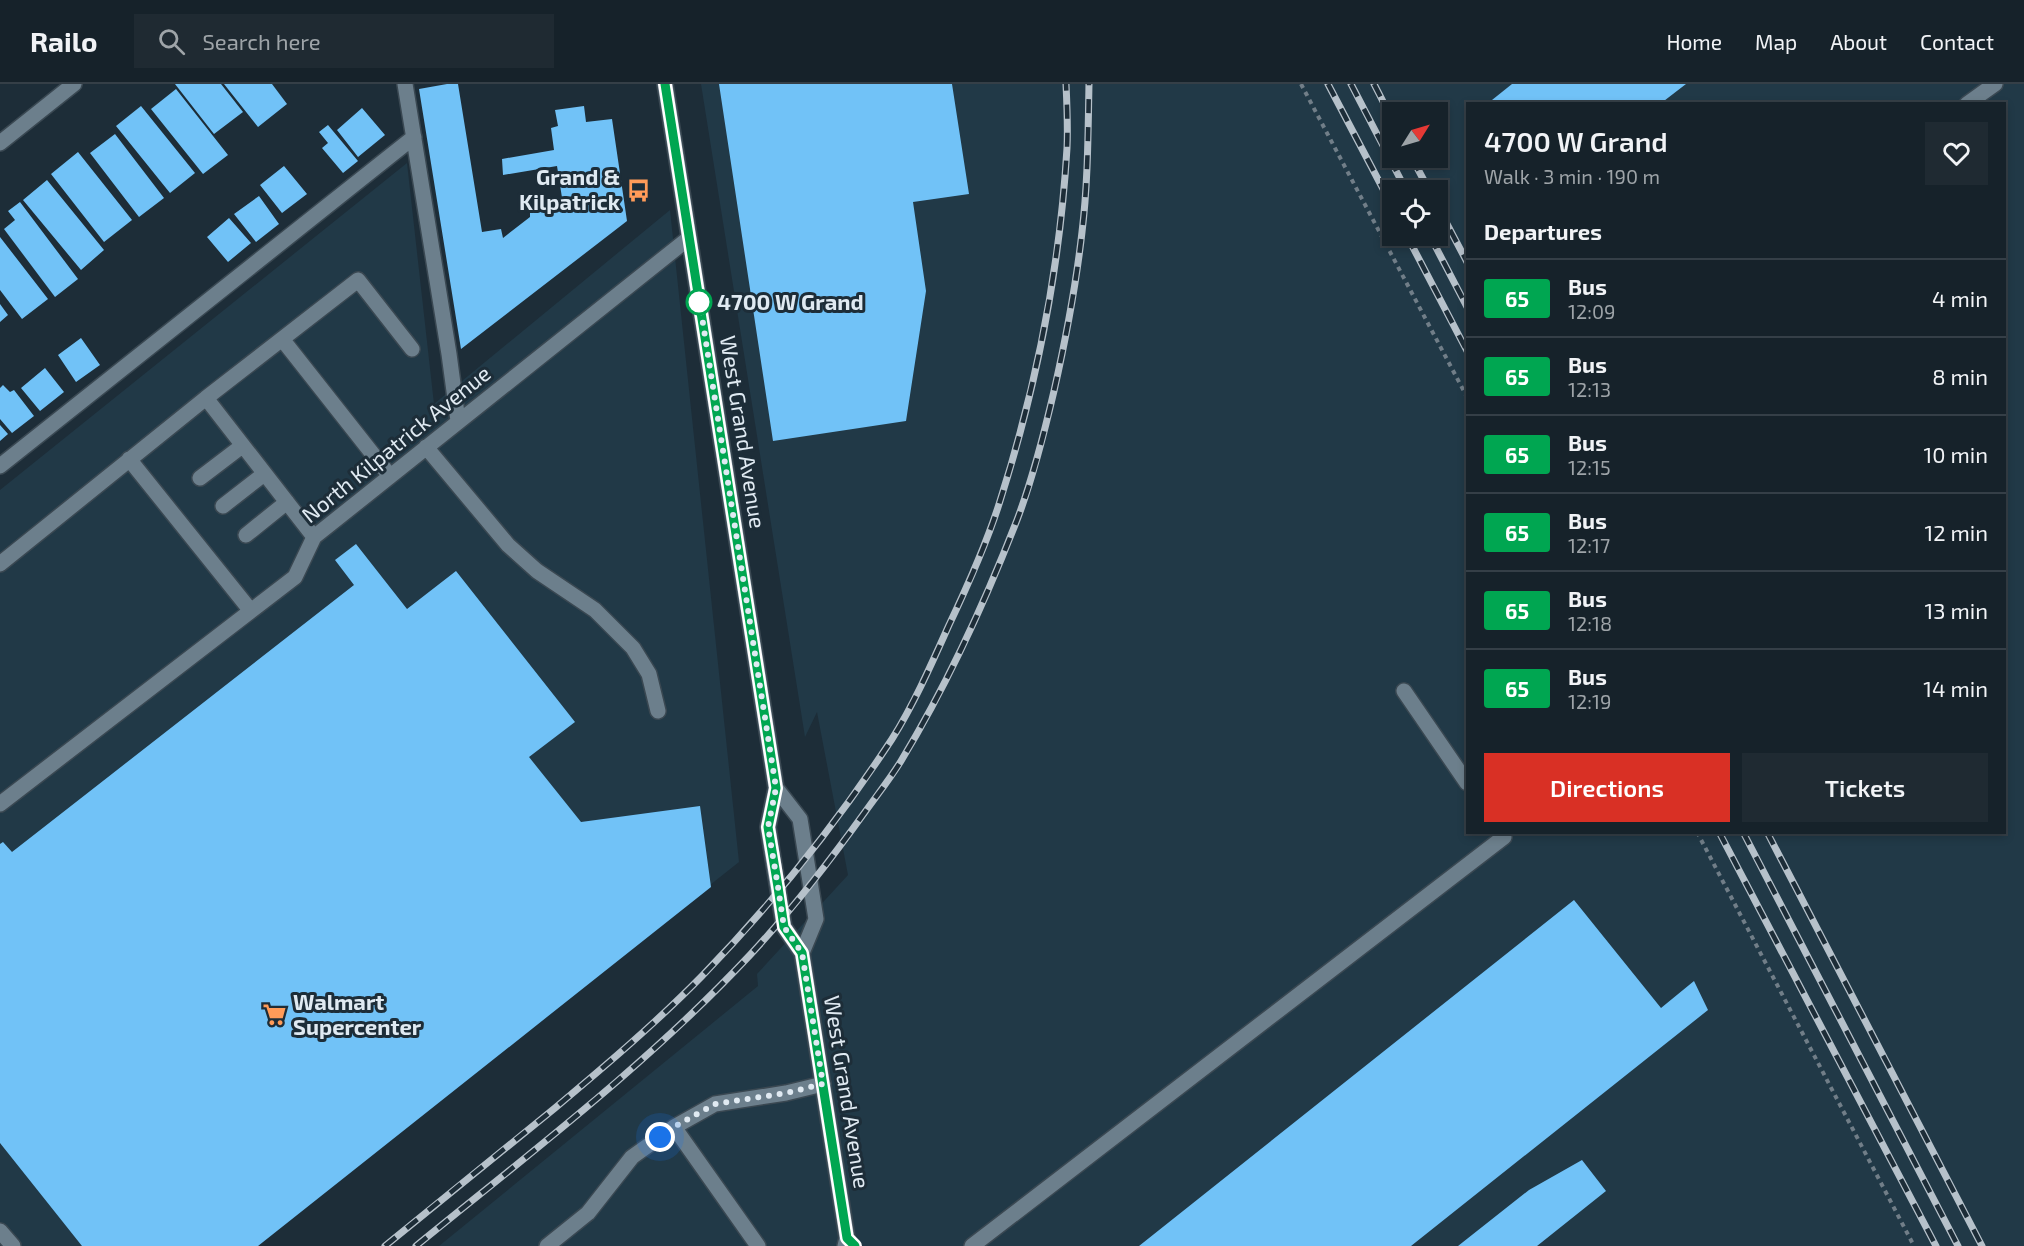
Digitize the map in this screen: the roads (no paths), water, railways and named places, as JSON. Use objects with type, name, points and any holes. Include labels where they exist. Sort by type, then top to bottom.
[{"type":"main road","points":[[0,143],[74,84]]},
{"type":"main road","points":[[405,84],[458,421]]},
{"type":"main road","name":"West Grand Avenue","points":[[665,84],[776,788],[768,827],[784,927],[802,953],[849,1243]]},
{"type":"main road","points":[[1970,102],[1995,84]]},
{"type":"main road","points":[[0,466],[414,137]]},
{"type":"main road","name":"North Kilpatrick Avenue","points":[[0,804],[295,578],[314,537],[689,238]]},
{"type":"main road","points":[[0,564],[129,459],[358,280],[412,349]]},
{"type":"main road","points":[[282,339],[390,476]]},
{"type":"main road","points":[[206,398],[314,537]]},
{"type":"main road","points":[[200,478],[243,446]]},
{"type":"main road","points":[[426,447],[508,545],[537,571],[595,610],[633,648],[649,675],[658,711]]},
{"type":"main road","points":[[129,459],[172,500],[217,558],[251,611]]},
{"type":"main road","points":[[223,507],[264,474]]},
{"type":"main road","points":[[246,535],[286,502]]},
{"type":"main road","points":[[1404,691],[1466,782]]},
{"type":"main road","name":"West Grand Avenue","points":[[776,788],[800,819],[804,841],[816,919],[802,953]]},
{"type":"main road","points":[[972,1246],[1504,837],[1502,834]]},
{"type":"main road","points":[[547,1246],[588,1213],[632,1157],[674,1127],[715,1104],[786,1093],[823,1084]]},
{"type":"main road","points":[[674,1127],[758,1246]]},
{"type":"main road","points":[[0,1230],[12,1246]]},
{"type":"railway","points":[[385,1246],[593,1076],[702,976],[803,862],[849,801],[900,726],[929,669],[983,548],[995,517],[1025,415],[1044,326],[1059,237],[1067,148],[1066,84]]},
{"type":"railway","points":[[416,1246],[588,1106],[711,995],[750,955],[809,886],[888,781],[918,732],[964,643],[992,582],[1023,504],[1042,440],[1063,351],[1080,252],[1087,177],[1089,84]]},
{"type":"railway","points":[[1328,84],[1382,187]]},
{"type":"railway","points":[[1351,84],[1401,180]]},
{"type":"railway","points":[[1374,84],[1383,102]]},
{"type":"railway","points":[[1417,168],[1424,180]]},
{"type":"railway","points":[[1448,226],[1466,260]]},
{"type":"railway","points":[[1412,246],[1466,349]]},
{"type":"railway","points":[[1435,246],[1466,305]]},
{"type":"railway","points":[[1720,834],[1936,1246]]},
{"type":"railway","points":[[1744,834],[1958,1246]]},
{"type":"railway","points":[[1768,834],[1982,1246]]},
{"type":"place","name":"Grand & Kilpatrick","points":[[638,190]]},
{"type":"place","name":"4700 W Grand","points":[[699,302]]},
{"type":"place","name":"Walmart Supercenter","points":[[275,1015]]}]
